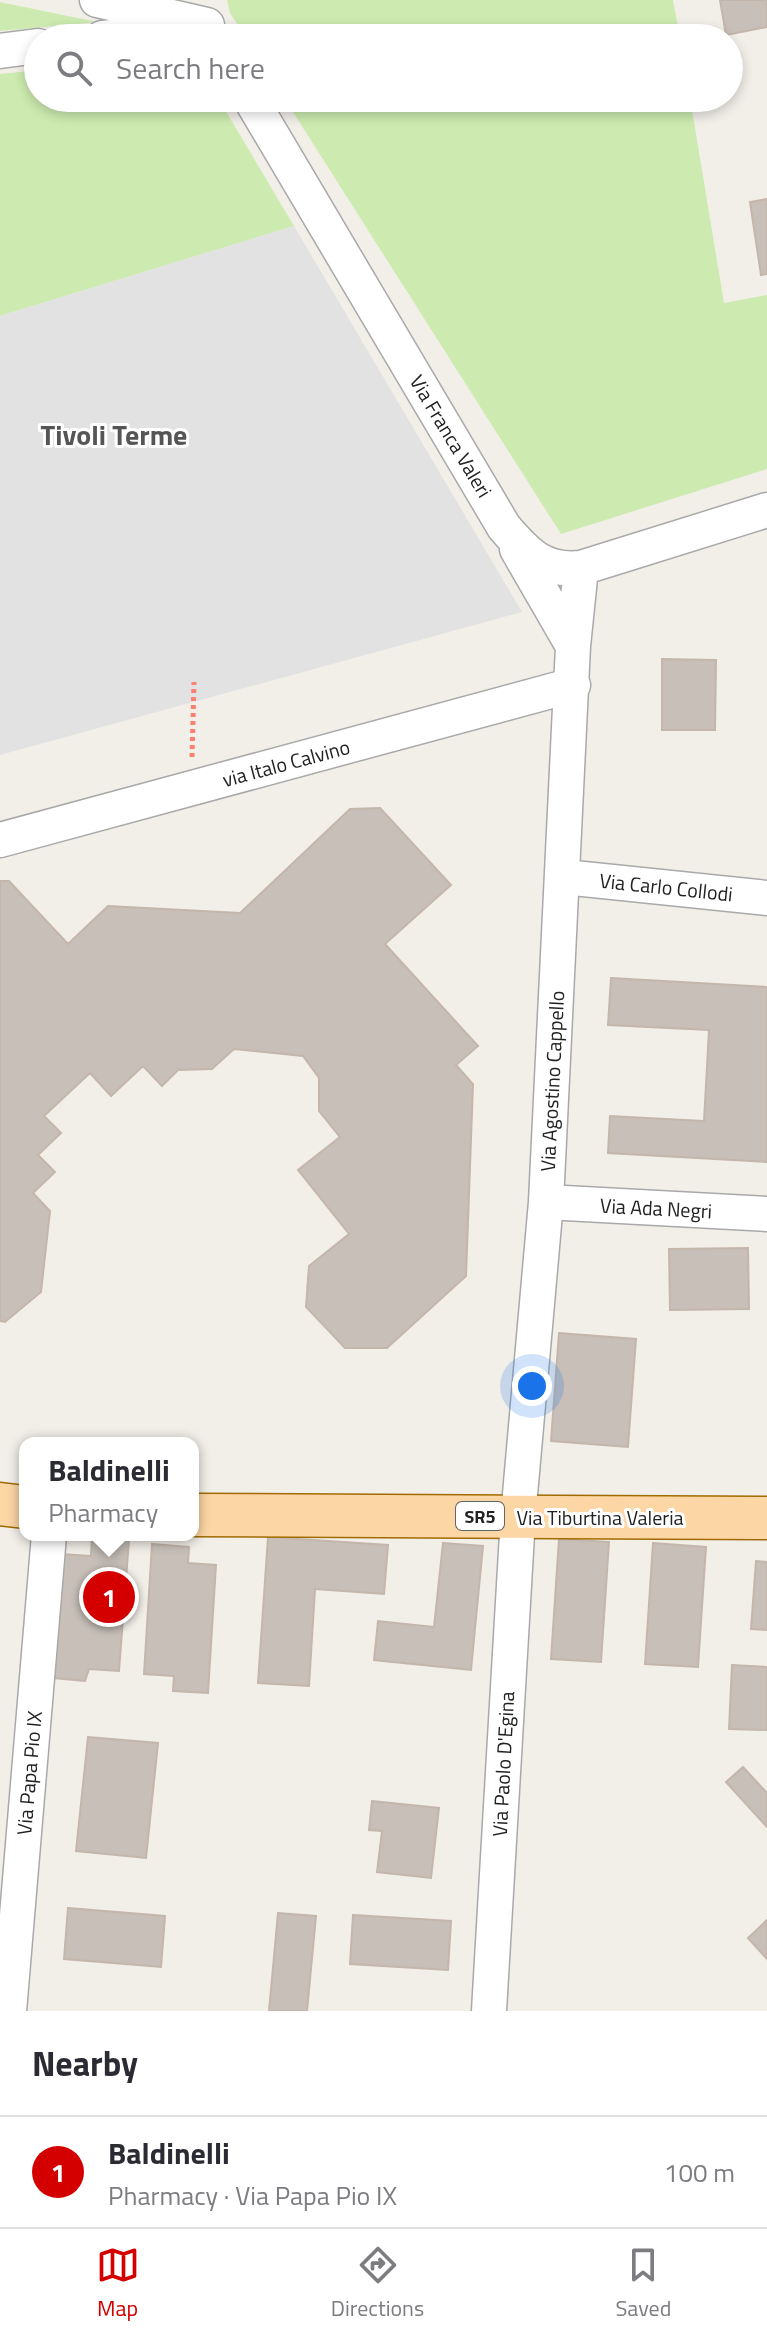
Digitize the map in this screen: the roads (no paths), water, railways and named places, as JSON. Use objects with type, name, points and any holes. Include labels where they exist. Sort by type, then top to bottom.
[{"type":"main road","name":"Via Tiburtina Valeria","points":[[199,1515],[767,1518]]},
{"type":"street","points":[[97,0],[206,21]]},
{"type":"street","points":[[0,51],[24,48]]},
{"type":"street","name":"Via Franca Valeri","points":[[258,112],[504,527],[542,565],[556,569],[581,568],[767,510]]},
{"type":"street","points":[[504,527],[573,646]]},
{"type":"street","name":"Via Agostino Cappello","points":[[518,1517],[546,1202],[573,646],[581,568]]},
{"type":"street","name":"via Italo Calvino","points":[[0,840],[573,685]]},
{"type":"street","name":"Via Carlo Collodi","points":[[564,877],[767,898]]},
{"type":"street","name":"Via Ada Negri","points":[[546,1202],[767,1214]]},
{"type":"street","name":"Via Paolo D'Egina","points":[[489,2011],[518,1517]]},
{"type":"street","name":"Via Papa Pio IX","points":[[9,2011],[48,1541]]},
{"type":"place","name":"Baldinelli","points":[[109,1597]]},
{"type":"district","name":"Tivoli Terme","points":[[114,434]]}]
